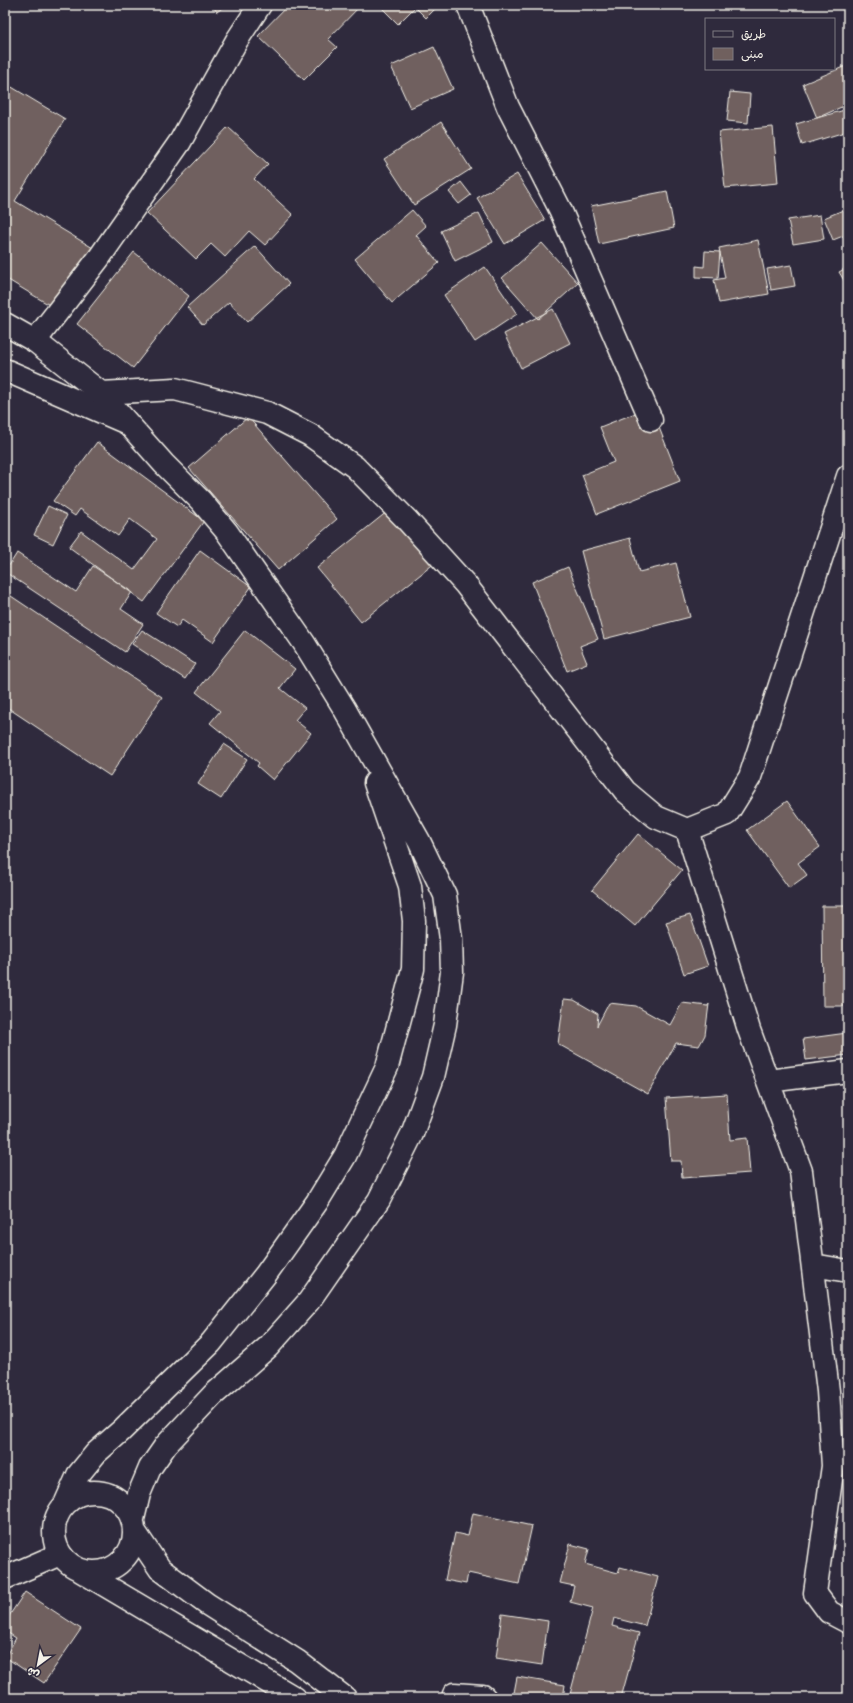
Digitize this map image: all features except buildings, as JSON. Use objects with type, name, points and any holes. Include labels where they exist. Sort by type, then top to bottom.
[{"type":"street","points":[[36,341],[99,258],[180,142],[237,40],[260,5]]},
{"type":"street","points":[[468,5],[508,107],[560,209],[650,420]]},
{"type":"street","points":[[5,324],[36,341],[101,393],[164,464],[201,501],[226,532],[304,644],[359,735],[420,841],[445,895],[452,939],[452,972],[445,1025],[433,1077],[412,1134],[379,1200],[309,1301],[268,1347],[213,1395],[166,1445],[150,1468],[139,1494],[134,1526],[133,1545],[127,1556],[118,1565],[106,1571],[93,1572],[80,1570]]},
{"type":"street","points":[[5,370],[127,423]]},
{"type":"street","points":[[101,393],[175,389],[267,413],[310,435],[354,468],[406,519],[465,584],[625,791],[656,817],[687,830],[727,814],[750,777],[848,476]]},
{"type":"street","points":[[295,1698],[69,1564],[60,1554],[54,1541],[54,1527],[58,1514],[66,1502],[78,1475],[96,1453],[121,1431],[176,1375],[211,1343],[266,1274],[317,1202],[345,1156],[387,1067],[413,968],[414,921],[410,886],[359,735]]},
{"type":"street","points":[[687,830],[749,1030],[801,1171],[828,1391],[833,1466],[815,1593],[828,1612],[848,1622]]},
{"type":"street","points":[[768,1081],[848,1071]]},
{"type":"street","points":[[813,1266],[848,1271]]},
{"type":"street","points":[[66,1502],[78,1495],[91,1491],[105,1493],[118,1499],[127,1508],[134,1526],[160,1569],[207,1604],[297,1661],[345,1698]]},
{"type":"street","points":[[5,1578],[60,1554]]},
{"type":"street","points":[[453,1698],[454,1694],[483,1696],[485,1698]]}]
